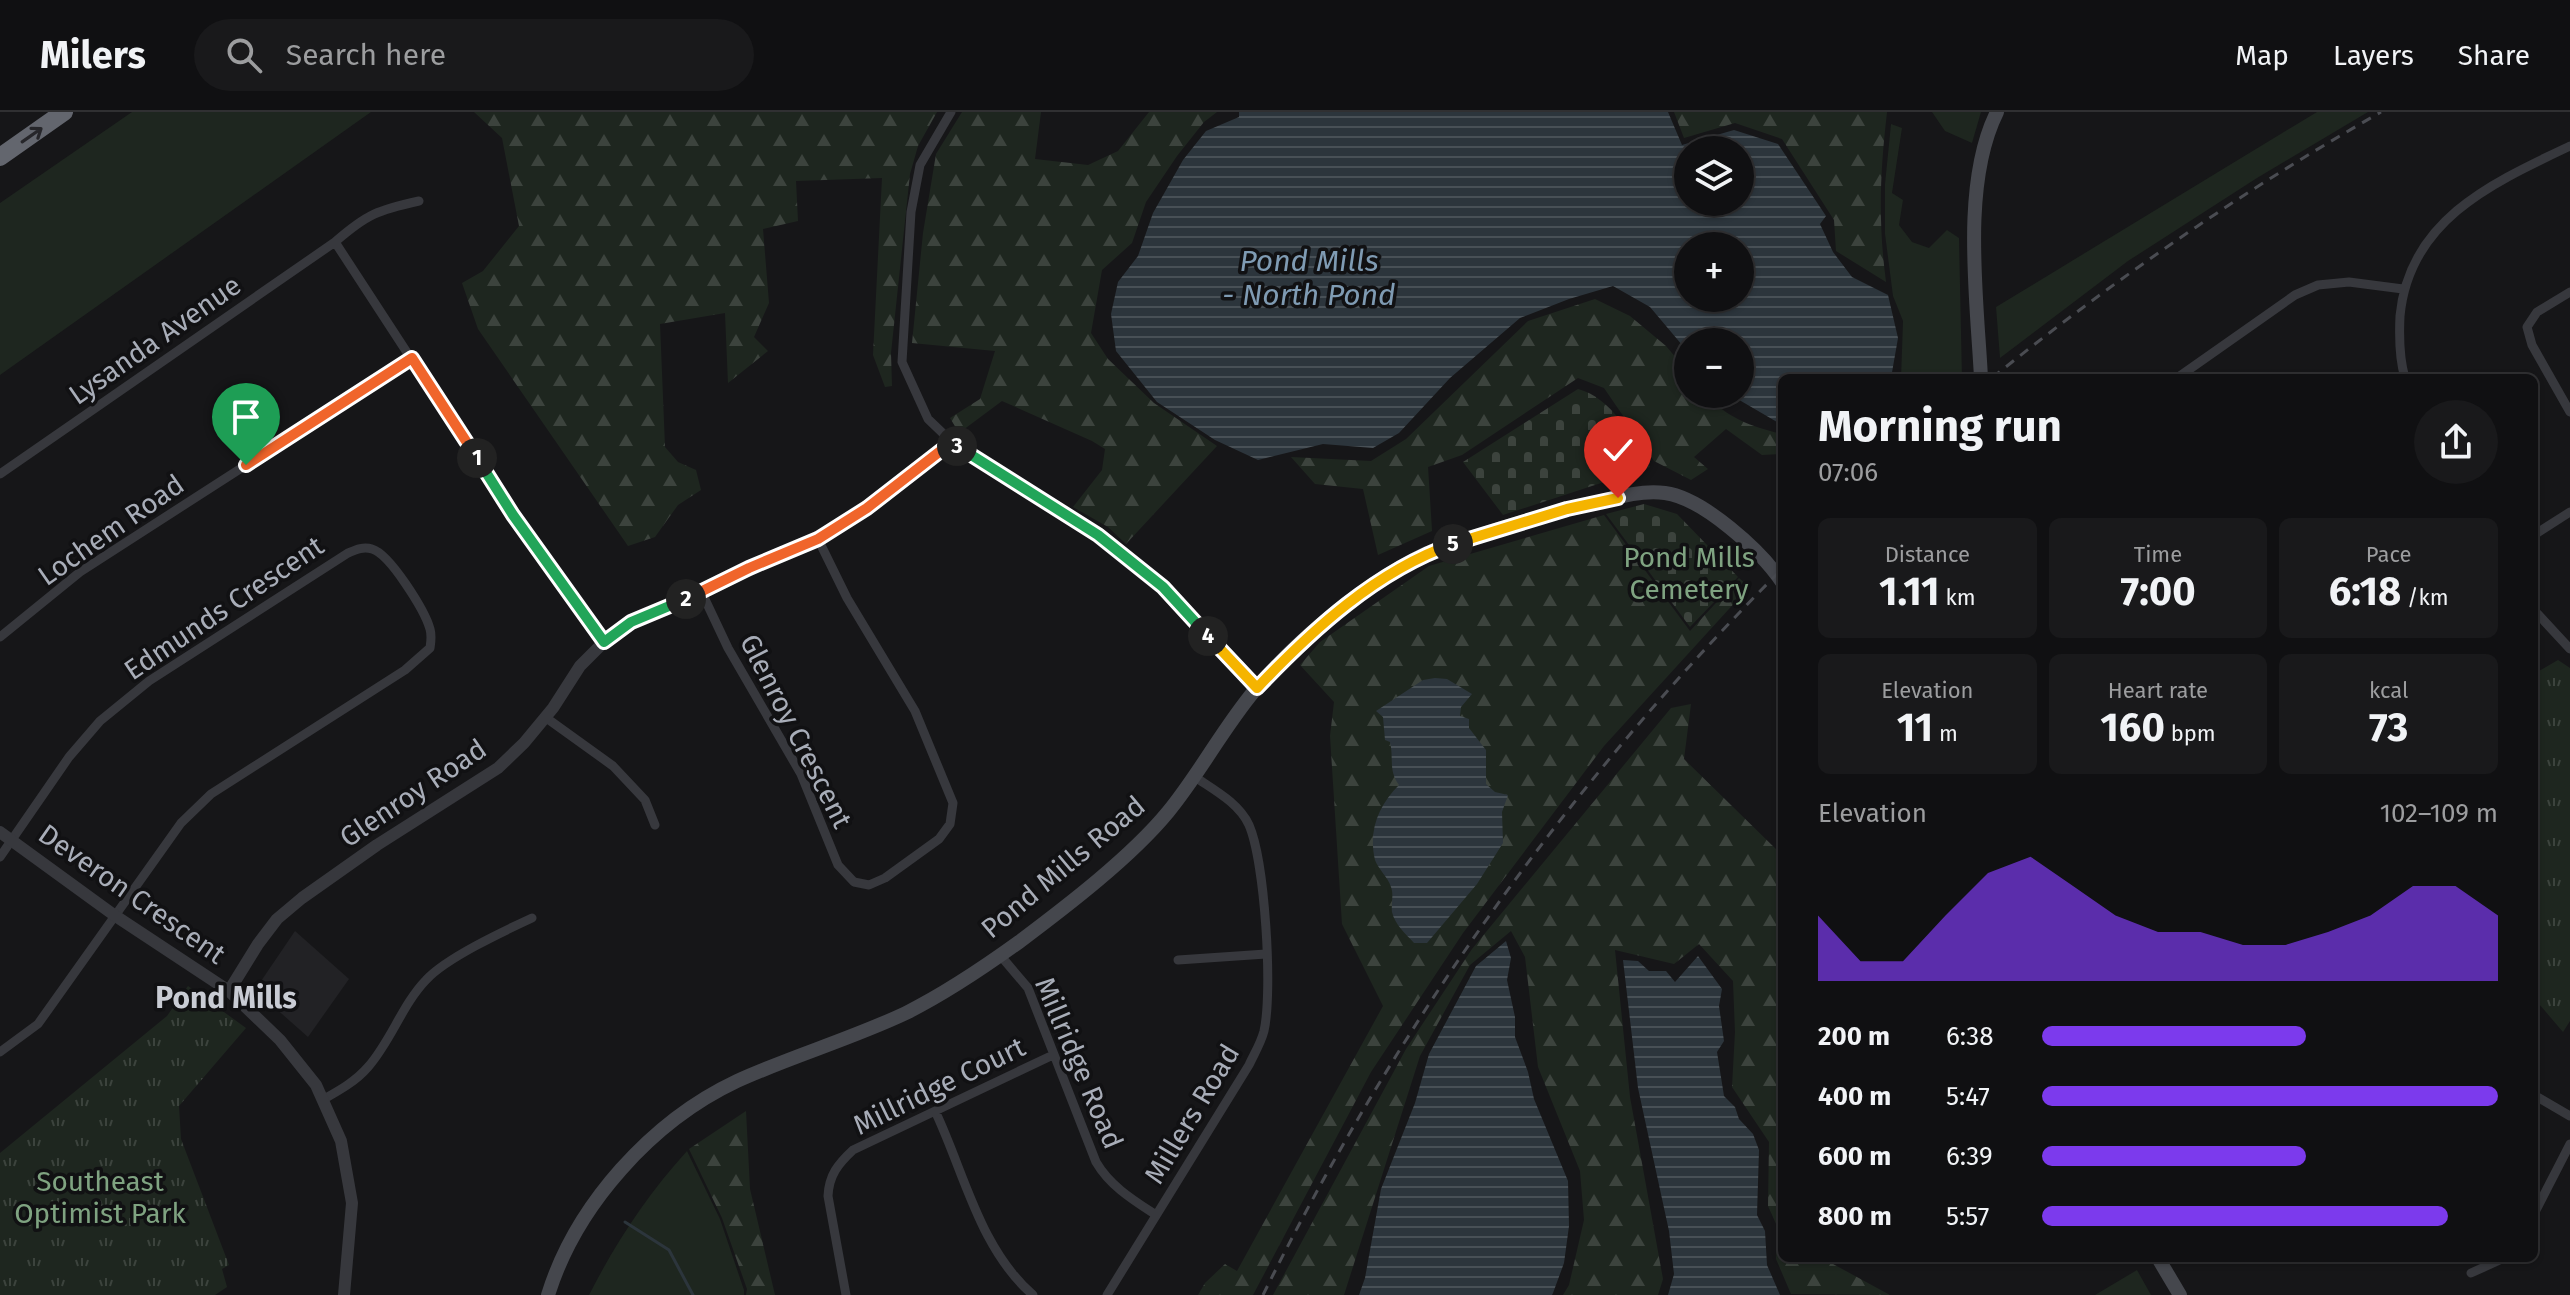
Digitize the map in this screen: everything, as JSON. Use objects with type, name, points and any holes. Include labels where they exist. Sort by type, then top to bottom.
[{"type":"highway","points":[[0,157],[64,112]]},
{"type":"main road","points":[[1981,374],[1974,215],[1980,166],[1997,112]]},
{"type":"main road","name":"Pond Mills Road","points":[[548,1295],[556,1271],[588,1214],[618,1171],[645,1144],[689,1110],[735,1082],[905,1013],[971,976],[1000,955],[1132,850],[1166,815],[1257,688],[1291,652],[1351,601],[1422,555],[1507,527],[1629,495],[1666,493],[1711,512],[1742,539],[1778,578]]},
{"type":"main road","points":[[2160,1262],[2180,1295]]},
{"type":"street","points":[[951,112],[920,165],[911,212],[902,362],[928,419],[952,442],[1098,535],[1163,587],[1257,688]]},
{"type":"street","points":[[2404,374],[2399,330],[2403,289],[2416,257],[2442,225],[2472,200],[2512,174],[2570,146]]},
{"type":"street","name":"Lysanda Avenue","points":[[0,474],[335,242],[360,220],[378,210],[419,201]]},
{"type":"street","points":[[335,242],[513,515],[604,642]]},
{"type":"street","points":[[2183,374],[2295,295],[2318,285],[2349,282],[2403,289]]},
{"type":"street","points":[[2570,292],[2537,312],[2527,327],[2532,345],[2570,412]]},
{"type":"street","name":"Lochem Road","points":[[0,637],[80,572],[412,358]]},
{"type":"street","name":"Glenroy Road","points":[[229,991],[277,919],[302,898],[377,845],[498,768],[545,717],[580,666],[604,642],[631,622],[818,539],[867,508],[952,442]]},
{"type":"street","points":[[2538,532],[2570,512]]},
{"type":"street","name":"Glenroy Crescent","points":[[702,593],[728,648],[801,774],[838,865],[854,882],[869,885],[885,878],[939,839],[950,824],[953,803],[915,711],[847,598],[818,539]]},
{"type":"street","name":"Edmunds Crescent","points":[[12,840],[69,757],[100,721],[149,681],[348,553],[360,548],[372,549],[383,555],[426,617],[430,648],[405,670],[211,794],[181,823],[114,915]]},
{"type":"street","points":[[2538,614],[2570,649]]},
{"type":"street","points":[[545,717],[613,766],[645,800],[655,825]]},
{"type":"street","name":"Millers Road","points":[[1107,1295],[1249,1065],[1263,1035],[1268,1003],[1259,858],[1248,823],[1231,802],[1195,777]]},
{"type":"street","name":"Deveron Crescent","points":[[0,832],[114,915],[229,991],[280,1040],[316,1085],[341,1141],[352,1203],[344,1295]]},
{"type":"street","points":[[0,857],[12,840]]},
{"type":"street","points":[[0,1052],[38,1024],[114,915]]},
{"type":"street","points":[[324,1099],[350,1084],[369,1066],[428,977],[532,918]]},
{"type":"street","points":[[1178,960],[1266,954]]},
{"type":"street","name":"Millridge Road","points":[[1000,955],[1028,988],[1104,1176],[1156,1215]]},
{"type":"street","name":"Millridge Court","points":[[846,1295],[828,1196],[832,1174],[853,1150],[1053,1055]]},
{"type":"street","points":[[2538,1097],[2570,1116]]},
{"type":"street","points":[[936,1113],[983,1228],[999,1257],[1019,1283],[1033,1295]]},
{"type":"street","points":[[2538,1206],[2570,1144]]},
{"type":"street","points":[[2471,1273],[2495,1262]]},
{"type":"shaded area","points":[[295,931],[349,979],[308,1037],[255,990]]},
{"type":"green space","points":[[132,112],[371,112],[0,375],[0,203]]},
{"type":"green space","points":[[474,112],[937,112],[918,146],[910,174],[891,353],[892,386],[885,387],[873,355],[882,178],[796,181],[798,221],[763,229],[769,303],[754,337],[768,351],[728,383],[725,313],[660,324],[665,447],[678,462],[696,470],[701,490],[678,505],[655,537],[628,546],[478,329],[462,283],[483,271],[519,226],[502,138]]},
{"type":"green space","points":[[962,112],[1041,112],[1035,159],[1088,165],[1118,151],[1149,112],[1217,112],[1204,122],[1177,156],[1146,202],[1132,243],[1102,270],[1091,333],[1108,359],[1154,403],[1217,446],[1126,544],[1108,527],[1073,507],[1102,470],[1105,449],[1002,401],[959,433],[950,418],[980,399],[995,351],[912,343],[923,233],[936,154]]},
{"type":"green space","points":[[1674,112],[1887,112],[1881,197],[1886,282],[1836,251],[1834,220],[1782,139],[1735,123],[1683,136]]},
{"type":"green space","points":[[1932,112],[1981,112],[1972,143],[1945,131]]},
{"type":"green space","points":[[2317,112],[2368,112],[2257,178],[2128,261],[2000,358],[1996,307]]},
{"type":"green space","points":[[1891,124],[1902,128],[1892,193],[1903,200],[1899,225],[1912,242],[1929,248],[1947,230],[1959,238],[1962,374],[1901,374],[1903,321],[1893,296],[1885,234],[1885,184]]},
{"type":"green space","points":[[1595,299],[1630,316],[1674,355],[1674,408],[1721,408],[1741,420],[1778,433],[1778,454],[1762,455],[1726,429],[1694,457],[1708,469],[1691,480],[1654,461],[1604,388],[1578,378],[1462,455],[1428,467],[1432,531],[1378,555],[1363,489],[1315,484],[1291,457],[1371,461],[1406,439],[1528,321]]},
{"type":"green space","name":"Pond Mills Cemetery","points":[[1578,389],[1611,410],[1629,432],[1650,467],[1503,515],[1463,462]]},
{"type":"green space","name":"Pond Mills Cemetery","points":[[1644,504],[1677,514],[1738,577],[1690,627],[1606,514]]},
{"type":"green space","points":[[1604,515],[1690,631],[1739,578],[1749,587],[1604,746],[1463,933],[1371,1072],[1253,1295],[1198,1295],[1205,1283],[1225,1264],[1237,1271],[1383,1006],[1342,924],[1330,736],[1334,702],[1300,665],[1320,642],[1429,566]]},
{"type":"green space","points":[[2558,660],[2570,668],[2570,1021],[2563,1032],[2538,1003],[2538,672]]},
{"type":"green space","points":[[1691,704],[1684,759],[1778,851],[1778,1262],[1829,1262],[1890,1295],[1791,1294],[1776,1259],[1777,1226],[1768,1206],[1769,1142],[1732,1087],[1735,1032],[1733,981],[1699,944],[1674,964],[1615,950],[1630,1097],[1663,1279],[1658,1295],[1563,1295],[1569,1285],[1584,1220],[1580,1171],[1538,1067],[1525,957],[1511,931],[1470,965],[1420,1056],[1344,1295],[1273,1295],[1406,1049],[1472,949],[1671,708]]},
{"type":"green space","name":"Southeast Optimist Park","points":[[188,986],[246,1028],[179,1106],[181,1139],[229,1265],[222,1269],[227,1287],[215,1295],[0,1295],[0,1153],[167,1016]]},
{"type":"green space","points":[[746,1111],[750,1189],[775,1295],[746,1295],[747,1289],[722,1218],[689,1149]]},
{"type":"green space","points":[[687,1151],[720,1219],[744,1295],[589,1295],[633,1220]]},
{"type":"green space","points":[[2137,1270],[2151,1295],[2095,1295]]},
{"type":"water","name":"Pond Mills - North Pond","points":[[1239,112],[1668,112],[1678,136],[1674,136],[1674,216],[1754,216],[1754,136],[1778,144],[1826,216],[1820,224],[1833,252],[1852,277],[1888,295],[1898,338],[1892,374],[1778,374],[1778,423],[1753,408],[1754,328],[1674,328],[1674,335],[1650,307],[1613,286],[1520,318],[1450,378],[1399,433],[1373,448],[1323,444],[1258,460],[1215,440],[1157,402],[1116,351],[1111,314],[1118,282],[1138,256],[1153,213],[1183,160],[1206,131],[1239,117]]},
{"type":"water","name":"Pond Mills - North Pond","points":[[1734,130],[1753,136],[1713,136]]},
{"type":"water","points":[[1447,679],[1472,694],[1461,707],[1460,716],[1469,719],[1469,728],[1486,750],[1486,784],[1495,792],[1508,795],[1502,812],[1503,843],[1477,884],[1427,943],[1414,943],[1393,917],[1391,887],[1378,867],[1373,849],[1377,819],[1399,785],[1392,769],[1390,742],[1385,740],[1383,717],[1376,711],[1423,680]]},
{"type":"water","points":[[1506,941],[1511,958],[1507,980],[1515,1017],[1515,1037],[1534,1099],[1568,1181],[1569,1226],[1564,1263],[1553,1293],[1359,1295],[1365,1278],[1381,1189],[1415,1103],[1429,1054],[1476,966]]},
{"type":"water","points":[[1698,956],[1722,989],[1719,1006],[1724,1041],[1717,1052],[1724,1096],[1753,1134],[1759,1150],[1757,1215],[1765,1231],[1767,1265],[1780,1295],[1668,1295],[1674,1274],[1669,1231],[1638,1088],[1623,960],[1638,961],[1649,971],[1666,971],[1675,982]]},
{"type":"waterway","points":[[625,1222],[669,1250],[693,1295]]},
{"type":"railway","points":[[1997,374],[2181,237],[2381,112]]},
{"type":"railway","points":[[1263,1295],[1370,1098],[1493,911],[1630,734],[1704,650],[1778,573]]},
{"type":"district","name":"Pond Mills","points":[[226,998]]},
{"type":"route","points":[[246,465],[412,358],[513,515],[604,642],[631,622],[818,539],[867,508],[952,442],[1007,480],[1098,535],[1163,587],[1257,688],[1291,652],[1351,601],[1422,555],[1491,531],[1618,498]]}]
